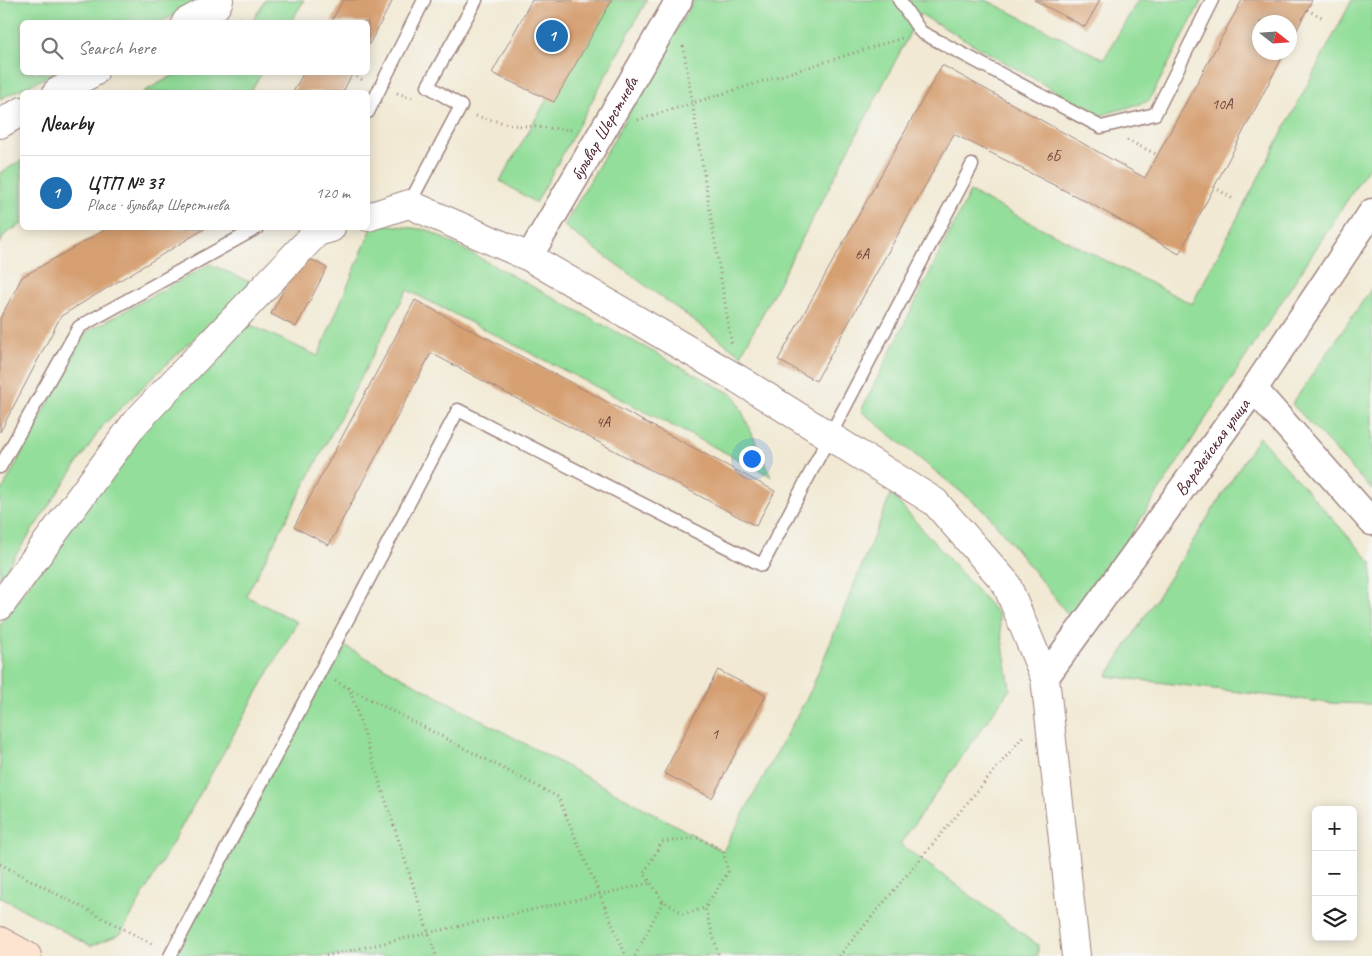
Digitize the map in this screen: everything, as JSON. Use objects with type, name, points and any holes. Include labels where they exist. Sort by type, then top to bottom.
[{"type":"main road","points":[[0,941],[27,956]]},
{"type":"street","points":[[190,20],[216,6],[220,0]]},
{"type":"street","name":"бульвар Шерстнева","points":[[529,257],[678,2]]},
{"type":"street","points":[[61,90],[88,75]]},
{"type":"street","points":[[0,124],[20,112]]},
{"type":"street","points":[[370,216],[409,204],[529,257],[738,379],[935,502],[1006,583],[1045,678],[1076,956]]},
{"type":"street","name":"Варадейская улица","points":[[1045,678],[1254,389],[1372,212]]},
{"type":"street","points":[[0,606],[135,423],[321,230]]},
{"type":"street","points":[[1254,389],[1372,522]]},
{"type":"lane","points":[[370,108],[424,0]]},
{"type":"lane","points":[[409,204],[461,106],[428,86],[476,0]]},
{"type":"lane","points":[[899,0],[921,32],[1101,127],[1156,114],[1212,0]]},
{"type":"lane","points":[[171,955],[458,410],[762,565],[972,165]]},
{"type":"lane","points":[[0,467],[79,327],[253,230]]},
{"type":"path","points":[[678,2],[692,104],[738,379]]},
{"type":"path","points":[[1307,10],[1324,18]]},
{"type":"path","points":[[512,126],[602,131],[921,32]]},
{"type":"path","points":[[1214,187],[1233,199]]},
{"type":"path","points":[[319,674],[348,686],[558,797],[626,956]]},
{"type":"path","points":[[348,686],[436,956]]},
{"type":"path","points":[[839,956],[1048,707]]},
{"type":"path","points":[[699,838],[723,851],[728,872],[705,908],[684,914],[663,901],[644,873],[662,842],[699,838]]},
{"type":"path","points":[[0,864],[171,955]]},
{"type":"path","points":[[326,956],[651,883]]},
{"type":"path","points":[[635,956],[663,901]]},
{"type":"path","points":[[705,908],[719,956]]},
{"type":"green space","points":[[0,0],[207,0],[164,20],[20,20],[20,75],[51,75],[0,99]]},
{"type":"green space","points":[[265,0],[304,0],[292,20],[253,20]]},
{"type":"green space","points":[[604,0],[647,0],[536,203],[500,181]]},
{"type":"green space","points":[[694,0],[986,0],[1104,59],[1138,0],[1202,0],[1149,101],[1099,116],[920,14],[741,355],[564,226]]},
{"type":"green space","points":[[1352,0],[1372,0],[1372,162],[1074,622],[987,513],[861,411],[970,192],[1192,304]]},
{"type":"green space","points":[[174,75],[261,75],[251,90],[147,90]]},
{"type":"green space","points":[[20,161],[20,225],[5,234],[0,244],[0,173]]},
{"type":"green space","points":[[374,223],[428,230],[735,396],[771,476],[407,290],[246,596],[297,622],[121,934],[91,946],[0,897],[0,625],[139,432],[244,322],[318,356]]},
{"type":"green space","points":[[210,264],[252,283],[104,424],[0,578],[0,494],[85,333]]},
{"type":"green space","points":[[1372,288],[1372,490],[1292,404]]},
{"type":"green space","points":[[1259,437],[1372,563],[1372,704],[1330,703],[1107,676]]},
{"type":"green space","points":[[891,494],[998,614],[1010,689],[900,844],[1038,945],[1038,956],[184,956],[175,951],[339,643],[723,851],[811,690]]},
{"type":"building","points":[[343,0],[393,0],[370,42],[370,20],[332,20]]},
{"type":"building","points":[[532,0],[612,0],[554,102],[492,73]]},
{"type":"building","points":[[1034,0],[1100,0],[1085,27]]},
{"type":"building","points":[[1242,0],[1312,0],[1297,29],[1297,15],[1252,15],[1252,60],[1281,60],[1179,254],[1095,206],[954,134],[816,381],[778,360],[942,65],[1145,178]]},
{"type":"building","points":[[302,75],[352,75],[344,90],[294,90]]},
{"type":"building","points":[[104,230],[203,230],[61,316],[0,432],[0,319],[22,277]]},
{"type":"building","points":[[302,255],[327,268],[296,327],[271,314]]},
{"type":"building","points":[[415,300],[775,491],[756,526],[431,353],[329,545],[294,527]]},
{"type":"building","points":[[718,670],[766,695],[712,798],[664,773]]},
{"type":"place","name":"ЦТП № 37","points":[[552,36]]}]
